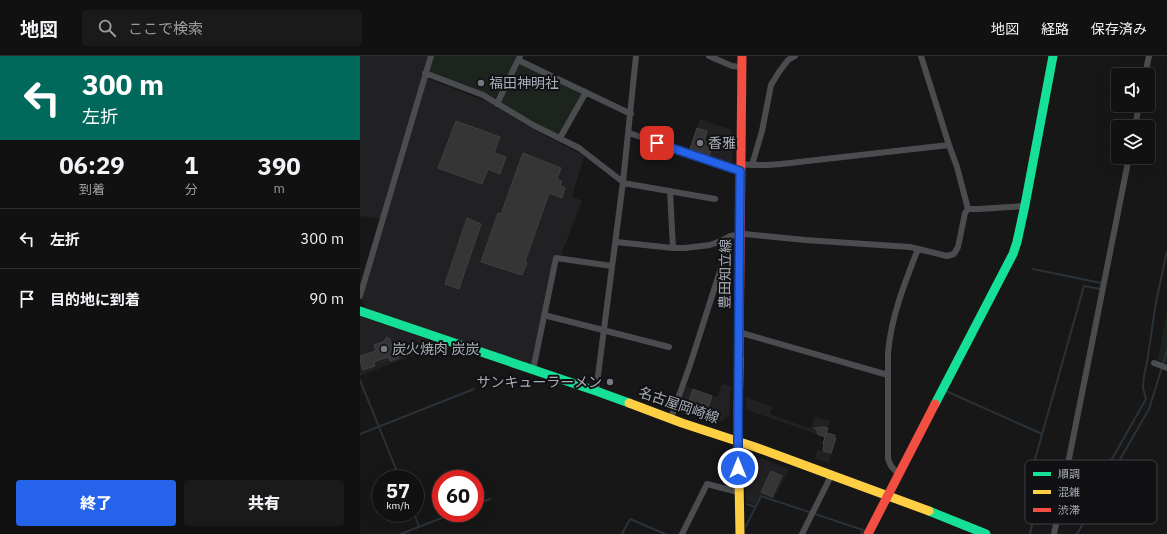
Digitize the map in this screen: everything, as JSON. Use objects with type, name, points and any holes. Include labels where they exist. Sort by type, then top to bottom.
[{"type":"main road","name":"豊田知立線","points":[[740,534],[738,492],[738,332],[742,56]]},
{"type":"main road","points":[[871,532],[980,315],[1007,266],[1017,242],[1053,56]]},
{"type":"main road","name":"名古屋岡崎線","points":[[360,312],[596,391],[832,474],[949,518],[986,534]]},
{"type":"main road","name":"豊田知立線","points":[[733,534],[733,512],[738,492]]},
{"type":"street","points":[[360,296],[430,56]]},
{"type":"street","points":[[596,391],[616,242],[629,133],[636,56]]},
{"type":"street","points":[[709,56],[732,66],[741,67]]},
{"type":"street","points":[[752,164],[762,131],[771,85],[778,72],[788,60],[795,56]]},
{"type":"street","points":[[616,242],[673,248],[699,247],[740,234],[910,247],[947,256],[954,254],[958,248],[965,213],[968,209],[957,167],[921,56]]},
{"type":"street","points":[[1146,68],[1149,56]]},
{"type":"street","points":[[497,104],[519,58],[631,114]]},
{"type":"street","points":[[425,73],[483,95],[533,125],[579,148],[623,183],[714,199]]},
{"type":"street","points":[[560,138],[586,92]]},
{"type":"street","points":[[629,133],[740,168],[752,164],[781,164],[949,145]]},
{"type":"street","points":[[1069,460],[1128,164]]},
{"type":"street","points":[[670,191],[673,248]]},
{"type":"street","points":[[968,209],[1024,206]]},
{"type":"street","points":[[671,418],[690,365],[730,236]]},
{"type":"street","points":[[899,475],[891,466],[888,459],[888,346],[899,300],[918,249]]},
{"type":"street","points":[[533,370],[556,258],[612,266]]},
{"type":"street","points":[[544,315],[669,347]]},
{"type":"street","points":[[738,332],[888,375]]},
{"type":"street","points":[[1155,364],[1167,368]]},
{"type":"street","points":[[802,534],[832,474]]},
{"type":"street","points":[[682,534],[707,484],[738,492]]},
{"type":"street","points":[[1054,534],[1056,524]]},
{"type":"shaded area","points":[[360,56],[428,56],[380,219],[360,216]]},
{"type":"shaded area","name":"福田神明社","points":[[433,56],[516,56],[497,99],[429,71]]},
{"type":"shaded area","points":[[520,63],[584,92],[560,136],[500,104]]},
{"type":"shaded area","points":[[426,78],[488,102],[536,131],[581,154],[584,157],[572,196],[582,201],[561,255],[554,255],[532,365],[366,308],[361,300]]},
{"type":"shaded area","points":[[700,119],[732,130],[732,165],[689,151]]},
{"type":"shaded area","points":[[1167,311],[1167,363],[1158,360]]},
{"type":"shaded area","points":[[360,316],[436,342],[436,346],[360,376]]},
{"type":"shaded area","points":[[722,384],[731,386],[729,416],[715,425],[676,411],[685,386],[717,397]]},
{"type":"shaded area","points":[[746,397],[773,407],[770,414],[808,428],[811,427],[814,418],[815,419],[816,417],[830,421],[826,433],[835,436],[834,437],[836,438],[829,463],[815,459],[817,450],[822,451],[825,437],[747,410]]},
{"type":"shaded area","points":[[760,458],[789,469],[774,499],[761,494],[755,505],[746,501],[746,467]]},
{"type":"building","points":[[456,121],[500,137],[494,153],[506,157],[500,174],[488,169],[482,184],[438,168]]},
{"type":"building","name":"香雅","points":[[697,128],[707,131],[704,141],[713,144],[709,156],[690,149]]},
{"type":"building","points":[[523,153],[561,168],[557,179],[562,181],[560,185],[565,188],[562,198],[549,193],[525,262],[527,263],[522,275],[481,262],[498,213],[501,214]]},
{"type":"building","points":[[467,218],[481,224],[459,289],[445,284]]},
{"type":"building","points":[[387,337],[390,339],[393,350],[396,349],[399,358],[390,361],[388,357],[374,362],[375,366],[363,370],[360,356],[376,351],[374,345],[383,342]]},
{"type":"building","points":[[693,389],[712,396],[708,408],[689,401]]},
{"type":"building","points":[[814,428],[828,428],[825,437],[817,434],[818,431]]},
{"type":"building","points":[[826,433],[835,435],[834,438],[836,438],[831,453],[823,451]]},
{"type":"building","points":[[771,471],[782,476],[772,497],[761,492]]},
{"type":"waterway","points":[[1111,460],[1146,399],[1143,388],[1144,376],[1156,302],[1167,251]]},
{"type":"waterway","points":[[1033,269],[1101,283],[1103,282]]},
{"type":"waterway","points":[[1035,460],[1084,286],[1101,289]]},
{"type":"waterway","points":[[1120,460],[1149,409],[1167,351]]},
{"type":"waterway","points":[[360,380],[396,470]]},
{"type":"waterway","points":[[360,434],[474,389]]},
{"type":"waterway","points":[[946,391],[1042,434]]},
{"type":"waterway","points":[[746,526],[761,496],[863,530]]},
{"type":"waterway","points":[[484,501],[490,499]]},
{"type":"waterway","points":[[747,504],[755,507]]},
{"type":"waterway","points":[[622,534],[630,519],[665,534]]},
{"type":"waterway","points":[[417,522],[419,527]]},
{"type":"waterway","points":[[401,534],[432,522]]},
{"type":"waterway","points":[[1030,534],[1032,524]]},
{"type":"waterway","points":[[1077,534],[1083,524]]},
{"type":"waterway","points":[[861,534],[863,530],[867,531]]},
{"type":"traffic: fast","points":[[935,404],[1013,254],[1025,205],[1053,56]]},
{"type":"traffic: fast","points":[[360,311],[629,403]]},
{"type":"traffic: fast","points":[[929,511],[986,534]]},
{"type":"traffic: slow","points":[[739,359],[738,425],[740,534]]},
{"type":"traffic: slow","points":[[629,403],[682,423],[755,447],[929,511]]},
{"type":"traffic: jam","points":[[739,359],[742,56]]},
{"type":"traffic: jam","points":[[868,534],[935,404]]},
{"type":"place","name":"福田神明社","points":[[481,83]]},
{"type":"place","name":"香雅","points":[[700,143]]},
{"type":"place","name":"炭火焼肉 炭炭","points":[[384,349]]},
{"type":"place","name":"サンキューラーメン","points":[[610,382]]},
{"type":"route","points":[[657,143],[740,171],[738,468]]}]
